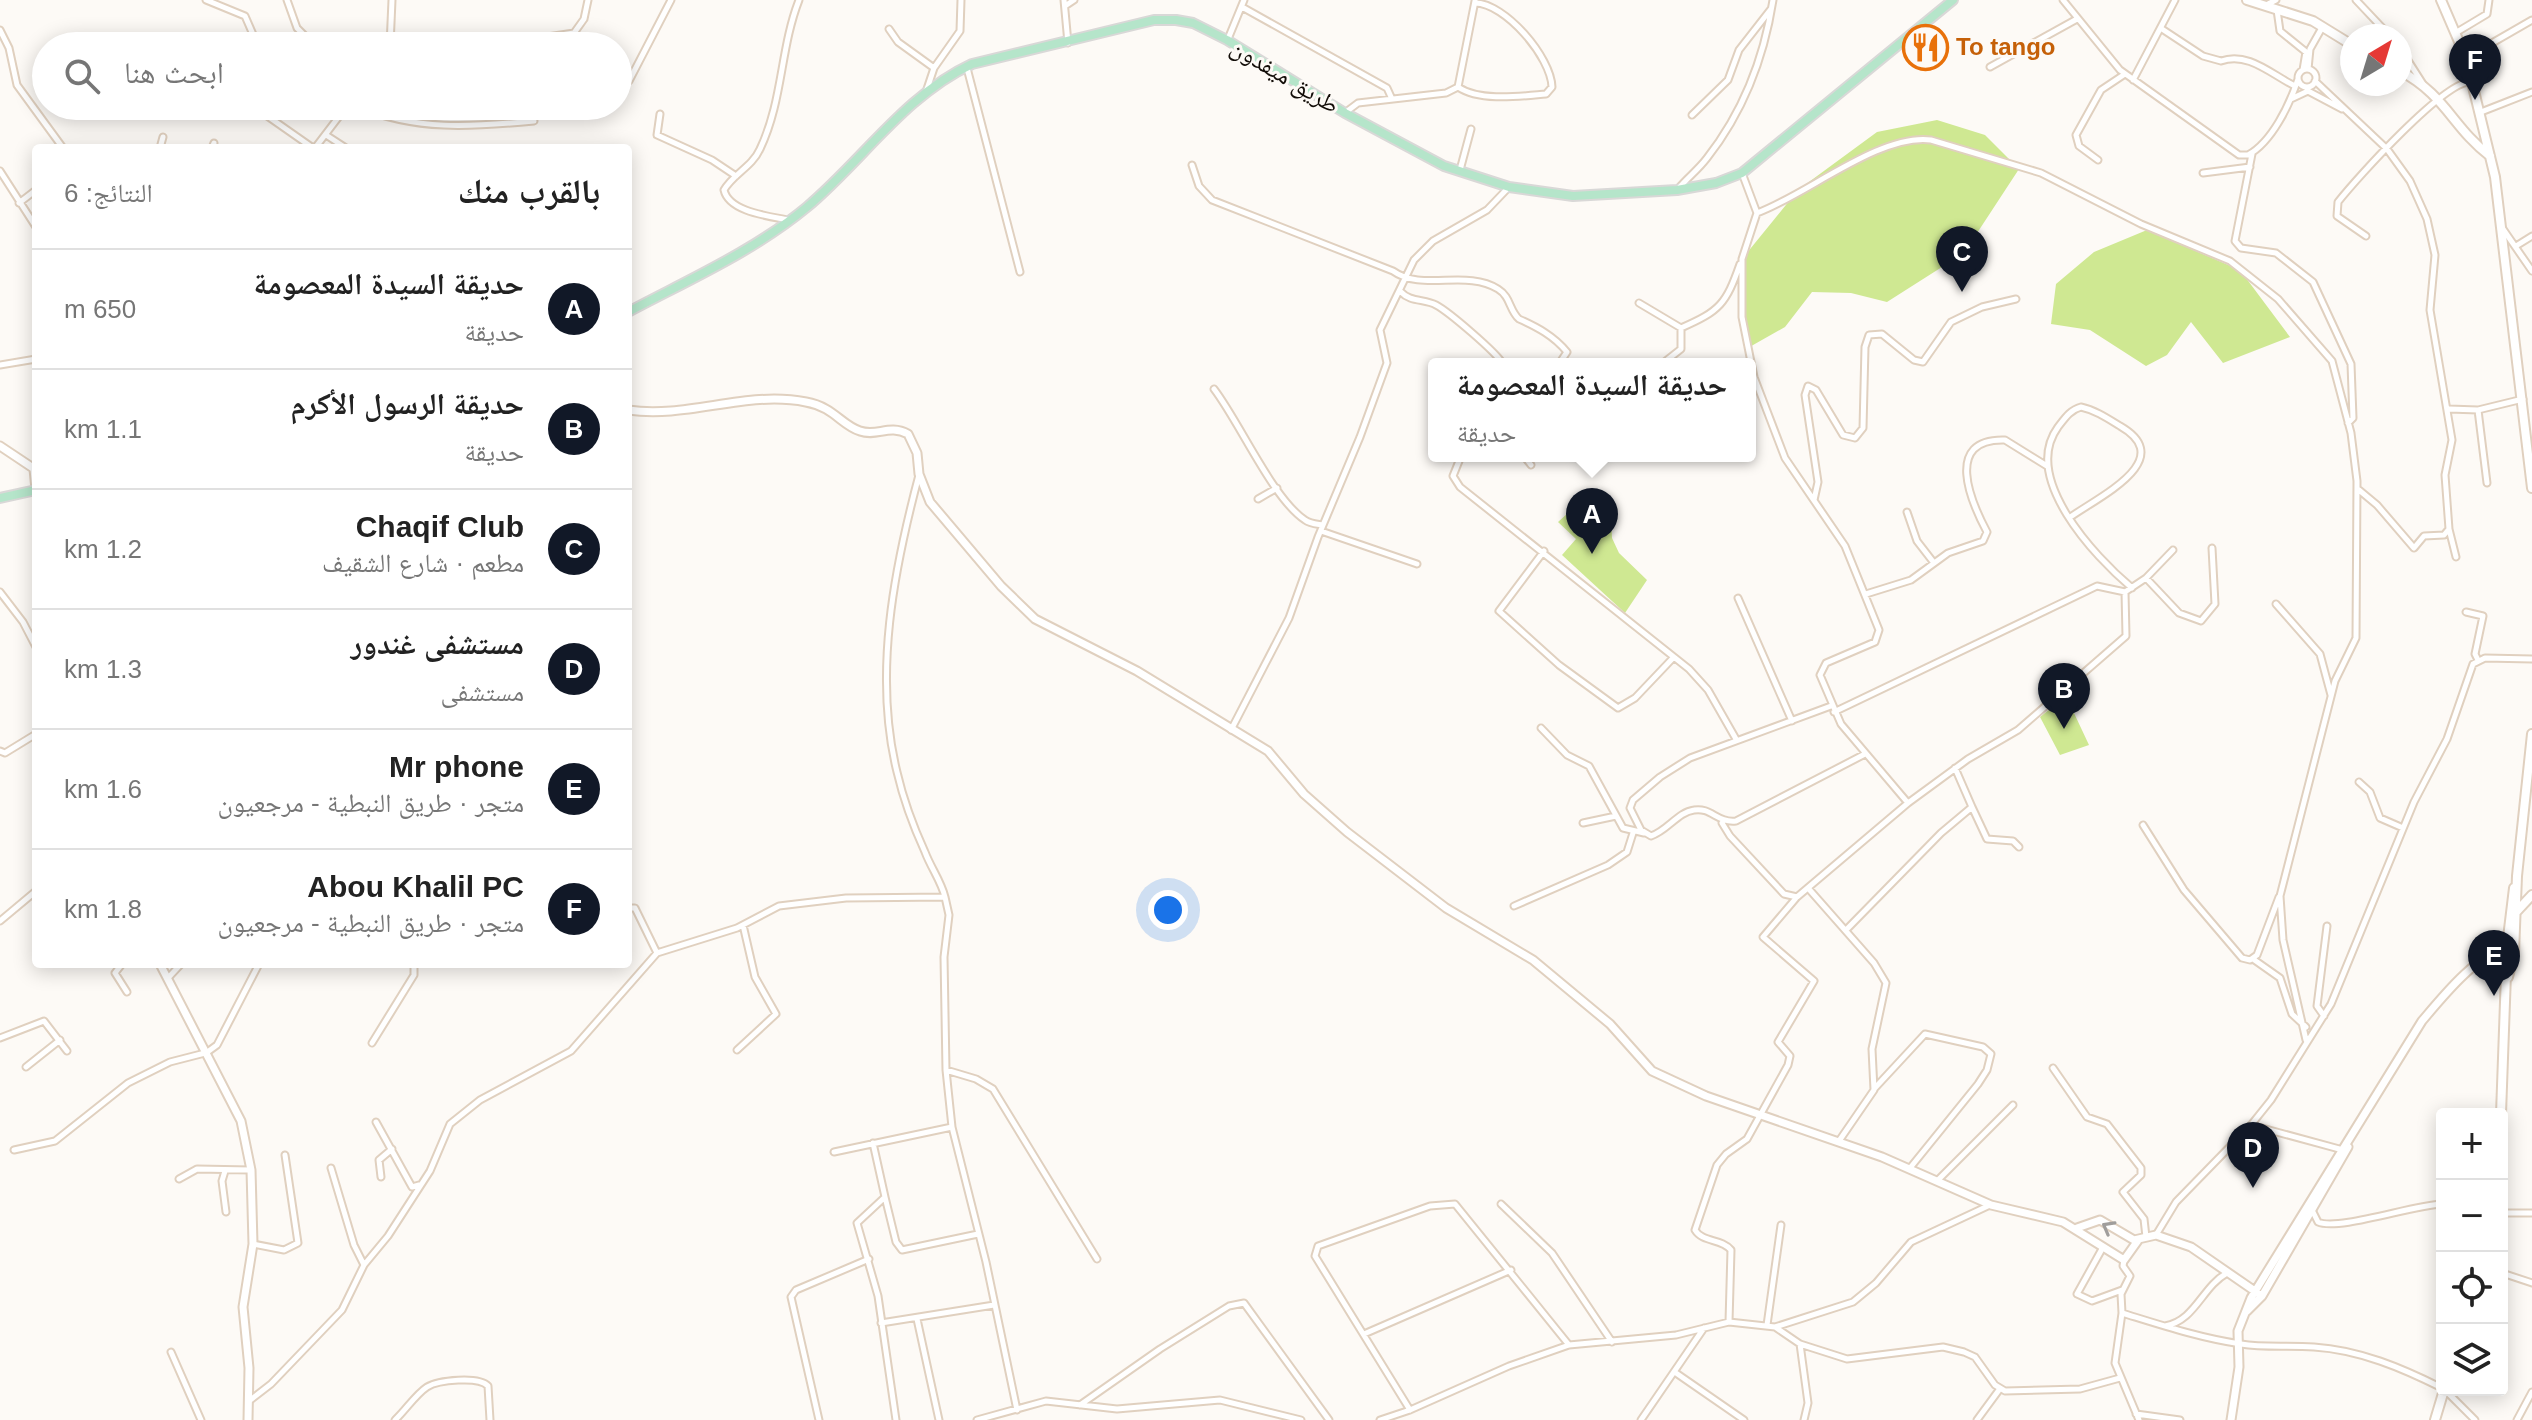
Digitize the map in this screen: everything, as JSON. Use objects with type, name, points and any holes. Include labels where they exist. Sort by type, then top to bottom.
[{"type":"main road","name":"طريق ميفدون","points":[[632,308],[722,262],[789,220],[926,93],[966,66],[1165,20],[1193,23],[1227,40],[1345,113],[1459,171],[1509,187],[1573,196],[1677,190],[1716,183],[1742,173],[1953,0]]},
{"type":"main road","points":[[2247,0],[2323,26],[2340,37]]},
{"type":"main road","points":[[2441,0],[2466,58],[2491,157],[2532,488]]},
{"type":"main road","points":[[2412,78],[2440,98],[2468,137],[2491,157]]},
{"type":"main road","points":[[0,498],[32,491]]},
{"type":"main road","points":[[2501,1108],[2508,977],[2532,734]]},
{"type":"main road","points":[[2514,910],[2532,892]]},
{"type":"main road","points":[[2435,1420],[2442,1396]]},
{"type":"street","points":[[206,0],[245,16],[252,32]]},
{"type":"street","points":[[287,0],[301,32]]},
{"type":"street","points":[[391,32],[392,0]]},
{"type":"street","points":[[575,32],[584,19],[588,0]]},
{"type":"street","points":[[632,75],[671,0]]},
{"type":"street","points":[[789,220],[751,211],[727,199],[724,190],[760,149],[779,96],[784,58],[799,0]]},
{"type":"street","points":[[926,93],[934,68],[960,31],[961,0]]},
{"type":"street","points":[[1068,43],[1065,3],[1074,0]]},
{"type":"street","points":[[1677,190],[1711,153],[1737,111],[1759,62],[1773,0]]},
{"type":"street","points":[[2063,0],[2125,74],[2163,97],[2228,149],[2243,156],[2252,153]]},
{"type":"street","points":[[2133,80],[2175,0]]},
{"type":"street","points":[[2263,7],[2276,0]]},
{"type":"street","points":[[2356,0],[2379,24]]},
{"type":"street","points":[[2457,32],[2487,14],[2489,0]]},
{"type":"street","points":[[1475,1],[1493,4],[1506,16],[1546,64],[1552,87],[1546,94],[1527,95],[1467,93],[1458,87],[1475,1]]},
{"type":"street","points":[[1227,40],[1243,4],[1387,88],[1392,99]]},
{"type":"street","points":[[1692,115],[1728,80],[1739,50],[1772,8]]},
{"type":"street","points":[[2277,10],[2280,31],[2306,52],[2306,69]]},
{"type":"street","points":[[1990,67],[2077,19]]},
{"type":"street","points":[[2466,58],[2532,20]]},
{"type":"street","points":[[2323,26],[2310,49],[2306,69],[2296,82],[2290,100],[2252,153],[2235,241],[2241,248],[2276,253],[2313,282],[2351,364],[2353,418],[2348,423]]},
{"type":"street","points":[[889,29],[898,42],[934,68]]},
{"type":"street","points":[[2162,29],[2203,56],[2221,61],[2231,57],[2245,59],[2308,88],[2346,111]]},
{"type":"street","points":[[0,30],[9,48],[17,85],[32,106]]},
{"type":"street","points":[[966,66],[1020,272]]},
{"type":"street","points":[[2412,67],[2423,85]]},
{"type":"street","points":[[2306,69],[2313,72],[2315,81],[2387,149],[2410,181],[2434,242],[2430,310],[2443,400],[2449,409],[2452,440],[2445,475],[2449,529],[2456,557]]},
{"type":"street","points":[[2098,160],[2079,146],[2076,135],[2101,90],[2125,74]]},
{"type":"street","points":[[2290,100],[2315,81]]},
{"type":"street","points":[[2366,236],[2339,218],[2336,207],[2387,149],[2440,98],[2459,84],[2472,83]]},
{"type":"street","points":[[1345,113],[1358,103],[1446,93],[1458,87]]},
{"type":"street","points":[[2481,112],[2532,92]]},
{"type":"street","points":[[660,114],[657,135],[712,160],[736,176]]},
{"type":"street","points":[[43,120],[60,144]]},
{"type":"street","points":[[271,120],[308,144]]},
{"type":"street","points":[[318,144],[337,120]]},
{"type":"street","points":[[392,120],[424,126],[471,127],[534,121]]},
{"type":"street","points":[[1459,171],[1471,129]]},
{"type":"street","points":[[326,135],[340,144]]},
{"type":"street","points":[[161,144],[163,137]]},
{"type":"street","points":[[1757,213],[1787,201],[1836,170],[1916,140],[1931,140],[2032,169],[2141,224],[2230,261],[2255,278],[2328,353],[2348,423],[2358,490],[2356,638],[2337,673],[2280,896],[2253,959]]},
{"type":"street","points":[[1192,165],[1199,186],[1212,200],[1393,271],[1406,280],[1471,280],[1489,284],[1508,297],[1519,319],[1539,328],[1561,345],[1567,352],[1563,358]]},
{"type":"street","points":[[2203,173],[2250,167]]},
{"type":"street","points":[[0,171],[32,221]]},
{"type":"street","points":[[1681,328],[1719,309],[1729,295],[1757,213],[1742,173]]},
{"type":"street","points":[[1231,730],[1289,618],[1387,363],[1380,330],[1422,249],[1478,216],[1509,187]]},
{"type":"street","points":[[19,203],[32,193]]},
{"type":"street","points":[[2502,228],[2532,271]]},
{"type":"street","points":[[2516,246],[2532,236]]},
{"type":"street","points":[[1742,259],[1742,317],[1751,358]]},
{"type":"street","points":[[1401,292],[1405,297],[1441,308],[1495,350],[1500,358]]},
{"type":"street","points":[[1814,500],[1818,482],[1805,395],[1808,386],[1816,390],[1843,435],[1855,438],[1863,428],[1865,347],[1869,335],[1882,334],[1914,360],[1923,362],[1951,322],[1982,307],[2016,299]]},
{"type":"street","points":[[1639,303],[1681,328]]},
{"type":"street","points":[[1673,358],[1681,349],[1681,328]]},
{"type":"street","points":[[0,365],[32,360]]},
{"type":"street","points":[[1756,382],[1785,458],[1845,546],[1866,594],[1879,635],[1871,644],[1822,665],[1820,675],[1833,709],[1865,754],[1908,803]]},
{"type":"street","points":[[1214,389],[1238,420],[1277,488],[1307,522],[1417,564]]},
{"type":"street","points":[[632,410],[657,413],[769,399],[806,402],[829,409],[860,431],[891,428],[908,434],[917,453],[919,474],[894,584],[888,717],[897,774],[919,839],[945,897],[949,915],[944,970],[946,1070],[952,1127],[1017,1410]]},
{"type":"street","points":[[2449,409],[2478,410],[2523,399]]},
{"type":"street","points":[[2069,518],[2132,472],[2143,455],[2142,443],[2134,434],[2081,407],[2068,414],[2051,438],[2046,450],[2048,466],[2069,518],[2094,555],[2132,588]]},
{"type":"street","points":[[2478,410],[2487,483]]},
{"type":"street","points":[[1866,594],[1911,580],[1948,553],[1977,544],[1985,537],[1987,532],[1966,482],[1967,462],[1978,449],[2005,440],[2048,466]]},
{"type":"street","points":[[0,446],[32,467]]},
{"type":"street","points":[[1458,462],[1455,482],[1544,551],[1703,683],[1736,739]]},
{"type":"street","points":[[919,474],[937,511],[1001,586],[1035,619],[1137,671],[1268,751],[1319,808],[1402,877],[1446,908],[1533,960],[1610,1024],[1652,1071],[1686,1088],[1760,1116],[1910,1168],[1991,1205],[2038,1214],[2077,1228],[2102,1249],[2124,1260]]},
{"type":"street","points":[[1258,499],[1277,488]]},
{"type":"street","points":[[2358,490],[2377,505],[2414,548],[2424,536],[2444,535],[2449,529]]},
{"type":"street","points":[[1907,512],[1917,541],[1934,563]]},
{"type":"street","points":[[2146,578],[2179,613],[2201,621],[2215,604],[2212,548]]},
{"type":"street","points":[[1645,833],[1630,808],[1637,797],[1680,763],[1736,739],[1833,709],[2097,586],[2125,592],[2146,578],[2173,550]]},
{"type":"street","points":[[1544,551],[1499,611],[1550,658],[1605,700],[1621,708],[1673,658]]},
{"type":"street","points":[[0,592],[32,639]]},
{"type":"street","points":[[1729,1322],[1731,1250],[1725,1244],[1699,1235],[1696,1226],[1717,1165],[1726,1154],[1747,1139],[1790,1061],[1790,1056],[1779,1045],[1782,1031],[1814,981],[1762,939],[1797,897],[1908,803],[1955,768],[2018,730],[2126,636],[2122,604],[2125,592]]},
{"type":"street","points":[[1738,598],[1792,721]]},
{"type":"street","points":[[2276,604],[2320,654],[2331,696]]},
{"type":"street","points":[[2466,612],[2483,616],[2475,654],[2478,660]]},
{"type":"street","points":[[2156,1235],[2176,1202],[2251,1125],[2278,1089],[2306,1040],[2324,1016],[2403,828],[2447,739],[2469,671],[2478,660],[2532,659]]},
{"type":"street","points":[[1541,728],[1567,755],[1589,766],[1623,828],[1633,833],[1658,834],[1693,810],[1705,811],[1722,823],[1730,836],[1784,894],[1797,897]]},
{"type":"street","points":[[0,751],[5,753],[32,736]]},
{"type":"street","points":[[1722,823],[1736,821],[1775,804],[1865,754]]},
{"type":"street","points":[[1955,768],[1987,839],[2013,841],[2019,847]]},
{"type":"street","points":[[2359,782],[2370,792],[2380,818],[2403,828]]},
{"type":"street","points":[[1846,930],[1941,833],[1972,807]]},
{"type":"street","points":[[1583,823],[1597,817],[1617,816]]},
{"type":"street","points":[[2143,825],[2184,890],[2213,928],[2237,954],[2253,959],[2280,978],[2292,1014],[2306,1027]]},
{"type":"street","points":[[1514,906],[1608,865],[1627,852],[1633,833]]},
{"type":"street","points":[[1808,888],[1885,980],[1872,1049],[1874,1090]]},
{"type":"street","points":[[0,921],[32,894]]},
{"type":"street","points":[[2280,896],[2283,940],[2306,1027],[2306,1040]]},
{"type":"street","points":[[249,1402],[271,1384],[342,1310],[364,1265],[388,1236],[420,1185],[450,1124],[480,1100],[571,1051],[657,953],[743,925],[788,904],[846,898],[945,897]]},
{"type":"street","points":[[632,908],[639,914],[657,953]]},
{"type":"street","points":[[737,1050],[776,1014],[755,977],[743,925]]},
{"type":"street","points":[[2324,1016],[2317,1003],[2327,926]]},
{"type":"street","points":[[2231,1420],[2239,1326],[2258,1291],[2422,1021],[2452,987],[2489,956],[2511,945]]},
{"type":"street","points":[[119,968],[115,973],[127,992]]},
{"type":"street","points":[[162,968],[241,1121],[251,1170],[253,1244],[243,1307],[248,1420]]},
{"type":"street","points":[[168,978],[177,968]]},
{"type":"street","points":[[14,1150],[55,1141],[128,1083],[170,1062],[205,1053],[217,1045],[257,968]]},
{"type":"street","points":[[372,1043],[414,975],[414,968]]},
{"type":"street","points":[[0,1038],[44,1021],[67,1051]]},
{"type":"street","points":[[1839,1141],[1874,1090],[1925,1034],[1983,1047],[1991,1054],[1987,1070],[1910,1168]]},
{"type":"street","points":[[26,1067],[60,1040]]},
{"type":"street","points":[[2053,1068],[2087,1117],[2107,1124],[2141,1168],[2141,1175],[2123,1192],[2144,1219],[2143,1238],[2124,1260],[2123,1266],[2130,1278],[2122,1290],[2122,1313],[2114,1355],[2120,1378],[2138,1417],[2180,1420]]},
{"type":"street","points":[[946,1070],[976,1079],[993,1089],[1097,1259]]},
{"type":"street","points":[[1938,1180],[2013,1105]]},
{"type":"street","points":[[376,1122],[412,1187],[420,1185]]},
{"type":"street","points":[[2251,1125],[2346,1149]]},
{"type":"street","points":[[834,1152],[952,1127]]},
{"type":"street","points":[[873,1143],[896,1242],[902,1250],[978,1234]]},
{"type":"street","points":[[381,1177],[379,1160],[392,1149]]},
{"type":"street","points":[[253,1244],[284,1250],[298,1243],[285,1155]]},
{"type":"street","points":[[331,1168],[354,1245],[364,1265]]},
{"type":"street","points":[[179,1179],[197,1169],[251,1170]]},
{"type":"street","points":[[225,1171],[222,1181],[226,1212]]},
{"type":"street","points":[[885,1197],[857,1221],[869,1259],[896,1420]]},
{"type":"street","points":[[1410,1410],[1315,1256],[1318,1246],[1430,1206],[1451,1203],[1468,1216],[1569,1345]]},
{"type":"street","points":[[1501,1204],[1552,1253],[1612,1342]]},
{"type":"street","points":[[1775,1327],[1853,1302],[1876,1283],[1911,1242],[1991,1205]]},
{"type":"street","points":[[2308,1213],[2324,1224],[2335,1226],[2388,1212],[2436,1205]]},
{"type":"street","points":[[2508,1213],[2532,1213]]},
{"type":"street","points":[[2077,1228],[2100,1220],[2120,1234],[2143,1238],[2156,1235],[2191,1247],[2258,1291]]},
{"type":"street","points":[[1767,1325],[1781,1225]]},
{"type":"street","points":[[2102,1249],[2077,1294],[2092,1301],[2122,1290]]},
{"type":"street","points":[[819,1420],[791,1297],[796,1290],[869,1259]]},
{"type":"street","points":[[1364,1334],[1511,1270]]},
{"type":"street","points":[[2164,1326],[2183,1320],[2211,1284],[2227,1273]]},
{"type":"street","points":[[2508,1275],[2532,1283]]},
{"type":"street","points":[[1080,1405],[1229,1306],[1244,1303],[1329,1420]]},
{"type":"street","points":[[881,1323],[994,1305]]},
{"type":"street","points":[[2122,1313],[2239,1344],[2344,1351],[2384,1362],[2436,1385]]},
{"type":"street","points":[[917,1319],[939,1420]]},
{"type":"street","points":[[1380,1420],[1509,1366],[1569,1345],[1676,1335],[1729,1322],[1775,1327],[1800,1344],[1856,1359],[1949,1348],[1975,1357],[1999,1390]]},
{"type":"street","points":[[1641,1420],[1676,1373],[1704,1327]]},
{"type":"street","points":[[1800,1344],[1808,1403],[1805,1420]]},
{"type":"street","points":[[171,1352],[201,1420]]},
{"type":"street","points":[[1676,1373],[1744,1420]]},
{"type":"street","points":[[1999,1390],[2080,1389],[2120,1378]]},
{"type":"street","points":[[395,1420],[428,1386],[468,1379],[482,1380],[488,1386],[490,1420]]},
{"type":"street","points":[[1977,1420],[1999,1390]]},
{"type":"street","points":[[2517,1420],[2532,1392]]},
{"type":"street","points":[[2451,1396],[2475,1420]]},
{"type":"street","points":[[977,1420],[1046,1401],[1127,1409],[1220,1400],[1301,1420]]},
{"type":"green space","points":[[1937,120],[1985,135],[2019,169],[1964,253],[1887,302],[1851,293],[1812,292],[1785,327],[1746,349],[1742,259],[1798,190],[1877,132]]},
{"type":"green space","points":[[2147,230],[2240,270],[2290,337],[2223,363],[2191,322],[2167,355],[2146,366],[2090,330],[2051,324],[2056,284],[2094,252]]},
{"type":"green space","points":[[1589,494],[1611,519],[1612,538],[1619,553],[1647,580],[1625,613],[1562,555],[1576,539],[1558,522]]},
{"type":"green space","points":[[2066,696],[2089,745],[2060,755],[2040,717]]},
{"type":"place","name":"To tango","points":[[1925,47]]},
{"type":"place","name":"Abou Khalil PC","points":[[2475,100]]},
{"type":"place","name":"Chaqif Club","points":[[1962,292]]},
{"type":"place","name":"حديقة السيدة المعصومة","points":[[1592,554]]},
{"type":"place","name":"حديقة الرسول الأكرم","points":[[2064,729]]},
{"type":"place","name":"Mr phone","points":[[2494,996]]},
{"type":"place","name":"مستشفى غندور","points":[[2253,1188]]}]
